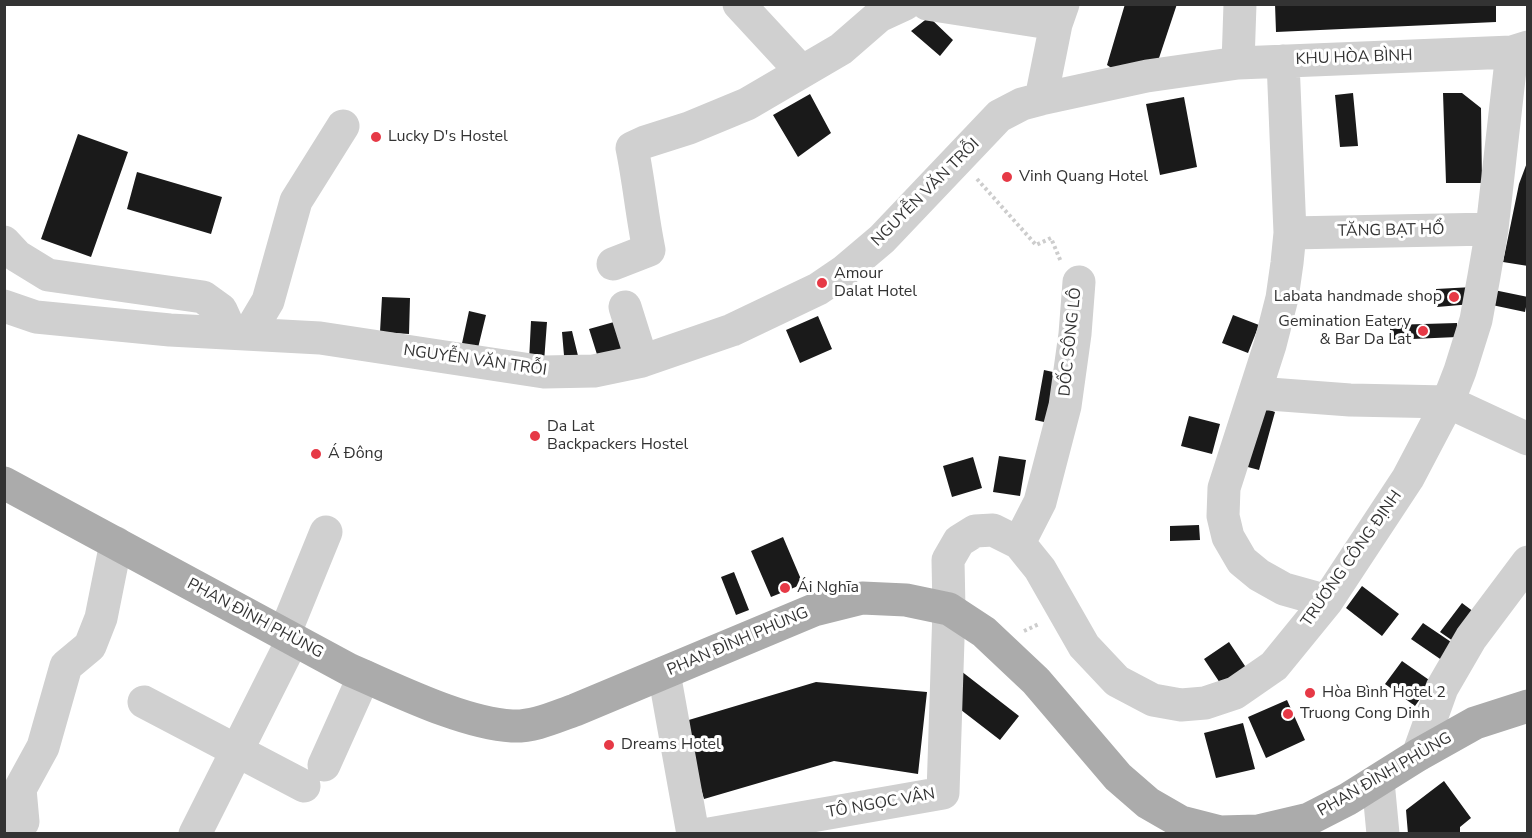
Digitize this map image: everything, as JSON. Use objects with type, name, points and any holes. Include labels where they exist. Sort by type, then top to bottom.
[{"type":"main road","name":"PHAN ĐÌNH PHÙNG","points":[[4,483],[364,676],[451,711],[512,726],[534,724],[555,717],[803,614],[862,598],[906,600],[949,609],[984,632],[1036,681],[1118,777],[1148,803],[1181,822],[1220,832],[1258,831],[1309,819],[1475,723],[1527,706]]},
{"type":"street","points":[[739,4],[801,71]]},
{"type":"street","points":[[927,4],[1059,14],[1041,99]]},
{"type":"street","points":[[1238,63],[1240,4]]},
{"type":"street","points":[[613,264],[649,250],[642,216],[640,184],[632,148],[747,104],[841,49],[892,10]]},
{"type":"street","name":"KHU HÒA BÌNH","points":[[1238,63],[1520,50]]},
{"type":"street","name":"TRƯƠNG CÔNG ĐỊNH","points":[[949,609],[948,560],[959,541],[975,531],[993,530],[1019,543],[1040,569],[1084,646],[1117,681],[1153,700],[1181,705],[1205,703],[1235,693],[1274,666],[1327,601],[1408,478],[1448,402],[1476,320],[1520,50]]},
{"type":"street","points":[[1283,61],[1290,233],[1282,298],[1256,393],[1224,488],[1223,516],[1228,537],[1242,561],[1259,575],[1284,589],[1327,601]]},
{"type":"street","name":"NGUYỄN VĂN TRỖI","points":[[4,306],[36,317],[170,330],[320,338],[544,372],[594,371],[642,361],[732,330],[818,289],[843,272],[882,238],[960,160],[999,116],[1022,104],[1147,76],[1238,63]]},
{"type":"street","points":[[4,242],[17,256],[48,275],[203,297],[221,310],[240,332],[268,301],[296,201],[343,126]]},
{"type":"street","name":"TĂNG BẠT HỔ","points":[[1290,233],[1492,229]]},
{"type":"street","name":"DỐC SÔNG LÔ","points":[[1019,543],[1040,502],[1065,406],[1075,334],[1079,282]]},
{"type":"street","points":[[625,307],[642,361]]},
{"type":"street","points":[[1256,393],[1350,400],[1448,402],[1527,440]]},
{"type":"street","points":[[195,834],[237,750],[288,637],[326,532]]},
{"type":"street","points":[[4,830],[23,822],[20,789],[43,747],[66,666],[90,646],[101,618],[116,543]]},
{"type":"street","points":[[1418,755],[1442,688],[1471,638],[1527,562]]},
{"type":"street","name":"TÔ NGỌC VÂN","points":[[709,834],[943,793],[949,609]]},
{"type":"street","points":[[664,673],[693,834]]},
{"type":"street","points":[[144,702],[237,750],[314,776],[364,676]]},
{"type":"street","points":[[1378,781],[1383,834]]},
{"type":"path","name":"DỐC SÔNG LÔ","points":[[960,160],[1036,245],[1051,238],[1063,267],[1079,282]]},
{"type":"path","points":[[997,645],[1064,611]]},
{"type":"building","points":[[1125,4],[1177,4],[1156,67],[1119,73],[1107,65]]},
{"type":"building","points":[[1275,4],[1496,4],[1496,22],[1276,32]]},
{"type":"building","points":[[929,17],[953,40],[940,56],[911,31]]},
{"type":"building","points":[[1353,93],[1358,146],[1340,147],[1335,95]]},
{"type":"building","points":[[1443,93],[1462,93],[1481,108],[1482,183],[1446,183]]},
{"type":"building","points":[[810,94],[831,133],[798,157],[773,115]]},
{"type":"building","points":[[1184,97],[1197,167],[1160,175],[1146,104]]},
{"type":"building","points":[[78,134],[128,152],[91,257],[41,239]]},
{"type":"building","points":[[1528,160],[1528,266],[1503,262],[1519,184]]},
{"type":"building","points":[[137,172],[222,197],[211,234],[127,209]]},
{"type":"building","name":"Labata handmade shop","points":[[1473,287],[1472,304],[1437,307],[1436,289]]},
{"type":"building","points":[[1494,290],[1528,297],[1525,312],[1492,305]]},
{"type":"building","points":[[382,297],[410,298],[409,334],[380,332]]},
{"type":"building","points":[[469,311],[486,315],[477,352],[461,348]]},
{"type":"building","points":[[1233,315],[1259,325],[1248,353],[1222,343]]},
{"type":"building","points":[[818,316],[832,349],[800,363],[786,330]]},
{"type":"building","points":[[531,321],[547,322],[544,362],[529,361]]},
{"type":"building","points":[[614,322],[628,355],[600,364],[589,329]]},
{"type":"building","name":"Gemination Eatery & Bar Da Lat","points":[[1457,323],[1457,337],[1390,340],[1390,325]]},
{"type":"building","points":[[572,331],[580,364],[565,367],[562,332]]},
{"type":"building","points":[[1044,370],[1062,374],[1053,424],[1035,420]]},
{"type":"building","points":[[1261,407],[1275,412],[1259,470],[1244,466]]},
{"type":"building","points":[[1189,416],[1220,424],[1212,454],[1181,446]]},
{"type":"building","points":[[999,456],[1026,460],[1020,496],[993,492]]},
{"type":"building","points":[[973,457],[982,488],[952,497],[943,466]]},
{"type":"building","points":[[1199,525],[1200,540],[1170,541],[1170,526]]},
{"type":"building","points":[[783,537],[803,584],[771,597],[751,551]]},
{"type":"building","points":[[734,572],[749,610],[736,615],[721,577]]},
{"type":"building","points":[[1362,586],[1399,614],[1382,636],[1346,608]]},
{"type":"building","points":[[1462,603],[1474,612],[1453,641],[1440,632]]},
{"type":"building","points":[[1423,623],[1457,646],[1446,663],[1411,639]]},
{"type":"building","points":[[1229,642],[1249,672],[1224,689],[1204,659]]},
{"type":"building","points":[[1402,661],[1432,682],[1415,706],[1385,684]]},
{"type":"building","points":[[961,671],[1019,716],[1000,740],[952,703]]},
{"type":"building","points":[[816,682],[927,692],[918,774],[834,761],[704,799],[682,722]]},
{"type":"building","points":[[1287,700],[1305,740],[1266,758],[1248,717]]},
{"type":"building","points":[[1243,723],[1255,769],[1216,778],[1204,733]]},
{"type":"building","points":[[1444,781],[1471,818],[1460,827],[1460,834],[1408,834],[1406,810]]},
{"type":"place","name":"Lucky D's Hostel","points":[[376,137]]},
{"type":"place","name":"Vinh Quang Hotel","points":[[1007,177]]},
{"type":"place","name":"Amour Dalat Hotel","points":[[822,283]]},
{"type":"place","name":"Labata handmade shop","points":[[1454,297]]},
{"type":"place","name":"Gemination Eatery & Bar Da Lat","points":[[1423,331]]},
{"type":"place","name":"Da Lat Backpackers Hostel","points":[[535,436]]},
{"type":"place","name":"Á Đông","points":[[316,454]]},
{"type":"place","name":"Ái Nghĩa","points":[[785,588]]},
{"type":"place","name":"Hòa Bình Hotel 2","points":[[1310,693]]},
{"type":"place","name":"Truong Cong Dinh","points":[[1288,714]]},
{"type":"place","name":"Dreams Hotel","points":[[609,745]]}]
